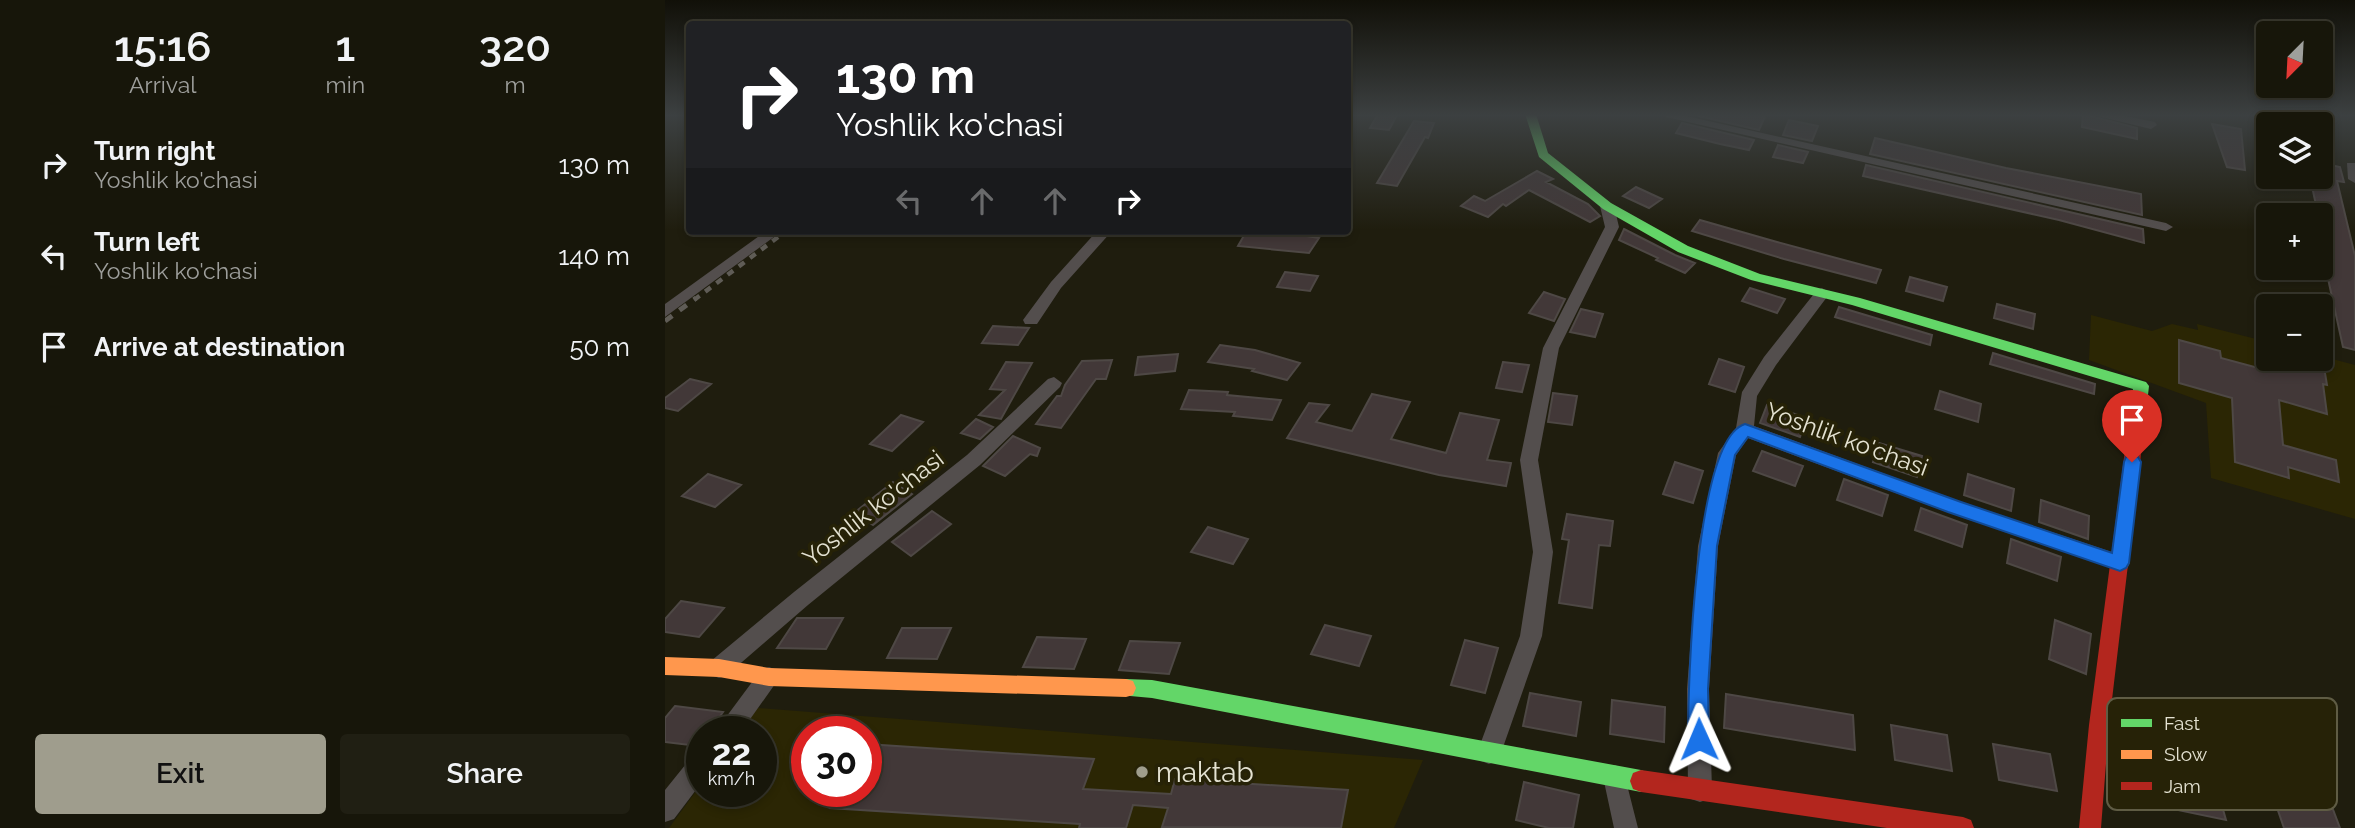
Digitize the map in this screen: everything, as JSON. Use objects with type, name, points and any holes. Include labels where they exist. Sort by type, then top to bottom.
[{"type":"street","points":[[1542,153],[1607,206],[1683,249],[1756,277],[1822,293],[2141,386],[2099,725],[2090,828]]},
{"type":"street","points":[[1833,153],[2166,227]]},
{"type":"street","points":[[1489,753],[1531,636],[1543,552],[1529,460],[1551,348],[1612,227],[1607,206]]},
{"type":"street","points":[[665,312],[770,235]]},
{"type":"street","points":[[1031,320],[1056,285],[1100,235]]},
{"type":"street","points":[[1745,430],[1748,396],[1770,361],[1822,293]]},
{"type":"street","name":"Yoshlik ko'chasi","points":[[719,668],[826,578],[953,480],[1021,420],[1054,383]]},
{"type":"street","name":"Yoshlik ko'chasi","points":[[1700,790],[1698,689],[1708,546],[1727,453],[1745,430],[1954,507],[2120,563]]},
{"type":"street","points":[[665,666],[719,668],[769,677],[1152,689],[1615,777],[1963,828]]},
{"type":"street","points":[[739,716],[769,677]]},
{"type":"street","points":[[1615,777],[1626,828]]},
{"type":"street","points":[[665,810],[686,783]]},
{"type":"shaded area","points":[[2091,315],[2152,331],[2172,324],[2198,330],[2197,324],[2256,339],[2256,371],[2333,371],[2333,359],[2355,365],[2355,519],[2211,478],[2206,403],[2089,360]]},
{"type":"shaded area","name":"maktab","points":[[758,708],[860,716],[791,716],[791,807],[882,807],[882,718],[1423,760],[1394,828],[669,828],[686,805],[686,807],[777,807],[777,716],[752,716]]},
{"type":"building","points":[[1395,153],[1416,153],[1397,186],[1377,183]]},
{"type":"building","points":[[1775,153],[1808,153],[1803,163],[1773,157]]},
{"type":"building","points":[[1939,153],[2141,194],[2142,215],[1870,154]]},
{"type":"building","points":[[2222,153],[2243,153],[2245,170],[2227,167]]},
{"type":"building","points":[[1866,165],[2143,229],[2144,243],[2059,220],[1863,176]]},
{"type":"building","points":[[2333,166],[2340,167],[2344,182],[2337,181],[2355,256],[2355,350],[2343,347],[2328,280],[2333,280],[2333,203],[2316,203],[2313,189],[2333,189]]},
{"type":"building","points":[[1537,171],[1553,179],[1546,182],[1588,204],[1600,216],[1590,222],[1529,190],[1506,206],[1503,204],[1488,217],[1461,206],[1474,196],[1485,201]]},
{"type":"building","points":[[1636,187],[1662,199],[1649,208],[1623,196]]},
{"type":"building","points":[[1700,220],[1881,270],[1876,283],[1784,259],[1692,231]]},
{"type":"building","points":[[1624,229],[1695,263],[1685,273],[1656,260],[1658,258],[1619,240]]},
{"type":"building","points":[[1244,235],[1300,235],[1319,238],[1309,253],[1238,246]]},
{"type":"building","points":[[1285,272],[1318,276],[1310,291],[1277,287]]},
{"type":"building","points":[[1910,277],[1947,287],[1943,301],[1906,291]]},
{"type":"building","points":[[1750,288],[1785,299],[1777,313],[1742,301]]},
{"type":"building","points":[[1544,292],[1565,299],[1554,321],[1529,313]]},
{"type":"building","points":[[1997,304],[2035,314],[2033,329],[1994,318]]},
{"type":"building","points":[[1839,307],[1932,335],[1930,345],[1835,317]]},
{"type":"building","points":[[1581,309],[1603,314],[1595,337],[1570,332]]},
{"type":"building","points":[[993,326],[1029,328],[1018,345],[982,343]]},
{"type":"building","points":[[2179,340],[2220,351],[2221,358],[2256,367],[2256,371],[2325,371],[2327,385],[2323,384],[2327,414],[2279,400],[2283,445],[2336,460],[2339,482],[2288,467],[2289,478],[2235,462],[2232,398],[2179,383]]},
{"type":"building","points":[[1220,345],[1255,350],[1300,363],[1287,380],[1252,371],[1254,369],[1208,362]]},
{"type":"building","points":[[1993,353],[2095,384],[2094,394],[1990,364]]},
{"type":"building","points":[[1178,354],[1175,371],[1135,375],[1138,357]]},
{"type":"building","points":[[1719,359],[1744,367],[1735,392],[1709,384]]},
{"type":"building","points":[[1112,360],[1106,379],[1096,379],[1061,428],[1036,424],[1057,396],[1061,396],[1065,385],[1082,361]]},
{"type":"building","points":[[1006,362],[1032,363],[1001,419],[979,415],[1005,390],[990,389]]},
{"type":"building","points":[[1503,362],[1529,365],[1522,392],[1496,388]]},
{"type":"building","points":[[690,379],[711,384],[678,411],[665,408],[665,398]]},
{"type":"building","points":[[1189,390],[1228,392],[1227,395],[1281,400],[1272,420],[1233,416],[1235,412],[1181,409]]},
{"type":"building","points":[[1940,391],[1981,404],[1978,422],[1935,409]]},
{"type":"building","points":[[1553,393],[1577,396],[1572,425],[1548,422]]},
{"type":"building","points":[[1372,394],[1410,402],[1391,439],[1446,453],[1460,413],[1499,420],[1487,460],[1511,463],[1506,486],[1439,475],[1287,438],[1309,403],[1329,405],[1316,422],[1352,431]]},
{"type":"building","points":[[1767,405],[1807,418],[1800,437],[1760,423]]},
{"type":"building","points":[[901,415],[923,422],[892,451],[870,444]]},
{"type":"building","points":[[976,419],[993,427],[980,439],[961,433]]},
{"type":"building","points":[[1013,436],[1040,448],[1037,456],[1030,454],[1005,476],[983,466]]},
{"type":"building","points":[[1879,443],[1922,456],[1917,477],[1873,462]]},
{"type":"building","points":[[1762,451],[1803,466],[1795,486],[1753,471]]},
{"type":"building","points":[[1675,462],[1703,471],[1693,503],[1663,494]]},
{"type":"building","points":[[708,474],[741,485],[715,507],[682,496]]},
{"type":"building","points":[[1968,474],[2014,489],[2011,511],[1964,495]]},
{"type":"building","points":[[1844,479],[1888,495],[1882,516],[1837,500]]},
{"type":"building","points":[[893,482],[912,494],[873,525],[854,513]]},
{"type":"building","points":[[2041,500],[2089,516],[2088,539],[2039,522]]},
{"type":"building","points":[[1921,508],[1967,525],[1962,547],[1915,530]]},
{"type":"building","points":[[932,511],[951,524],[911,556],[892,542]]},
{"type":"building","points":[[1567,514],[1613,521],[1610,546],[1599,545],[1592,608],[1559,603],[1569,540],[1562,539]]},
{"type":"building","points":[[1208,527],[1248,539],[1233,564],[1191,552]]},
{"type":"building","points":[[2011,539],[2061,557],[2057,581],[2007,563]]},
{"type":"building","points":[[681,601],[724,608],[699,637],[665,632],[665,619]]},
{"type":"building","points":[[797,618],[843,618],[826,649],[777,648]]},
{"type":"building","points":[[2055,620],[2091,634],[2086,674],[2049,659]]},
{"type":"building","points":[[1325,625],[1371,636],[1359,666],[1311,654]]},
{"type":"building","points":[[902,628],[951,628],[937,659],[887,658]]},
{"type":"building","points":[[1037,637],[1086,639],[1074,669],[1023,667]]},
{"type":"building","points":[[1465,640],[1498,648],[1485,693],[1451,685]]},
{"type":"building","points":[[1130,641],[1180,643],[1169,674],[1119,670]]},
{"type":"building","points":[[1530,693],[1581,702],[1576,736],[1523,726]]},
{"type":"building","points":[[1726,694],[1853,715],[1855,750],[1724,728]]},
{"type":"building","points":[[1612,700],[1665,707],[1664,742],[1610,734]]},
{"type":"building","points":[[675,706],[723,712],[720,716],[686,716],[686,745],[665,742],[665,718]]},
{"type":"building","points":[[1891,725],[1947,735],[1952,771],[1895,760]]},
{"type":"building","points":[[1993,744],[2050,754],[2057,791],[1999,780]]},
{"type":"building","points":[[882,745],[1094,759],[1083,789],[1171,794],[1175,779],[1348,790],[1341,828],[1162,827],[1168,808],[1133,805],[1126,828],[1079,828],[1080,824],[830,808],[882,807]]},
{"type":"building","points":[[1524,782],[1579,795],[1573,828],[1549,828],[1516,820]]},
{"type":"building","points":[[2178,810],[2223,810],[2226,820]]},
{"type":"building","points":[[2278,810],[2333,810],[2340,828],[2284,828]]},
{"type":"railway","points":[[694,300],[781,235]]},
{"type":"railway","points":[[665,321],[696,298]]},
{"type":"traffic: fast","points":[[1542,153],[1607,206],[1683,249],[1756,277],[1855,301],[2141,386],[2139,404]]},
{"type":"traffic: fast","points":[[1126,688],[1152,689],[1641,781]]},
{"type":"traffic: slow","points":[[665,666],[719,668],[769,677],[1126,688]]},
{"type":"traffic: jam","points":[[2090,828],[2099,725],[2139,404]]},
{"type":"traffic: jam","points":[[1641,781],[1963,828]]},
{"type":"place","name":"maktab","points":[[1142,772]]},
{"type":"route","points":[[1699,739],[1698,689],[1708,546],[1727,453],[1745,430],[1954,507],[2120,563],[2132,462]]}]
